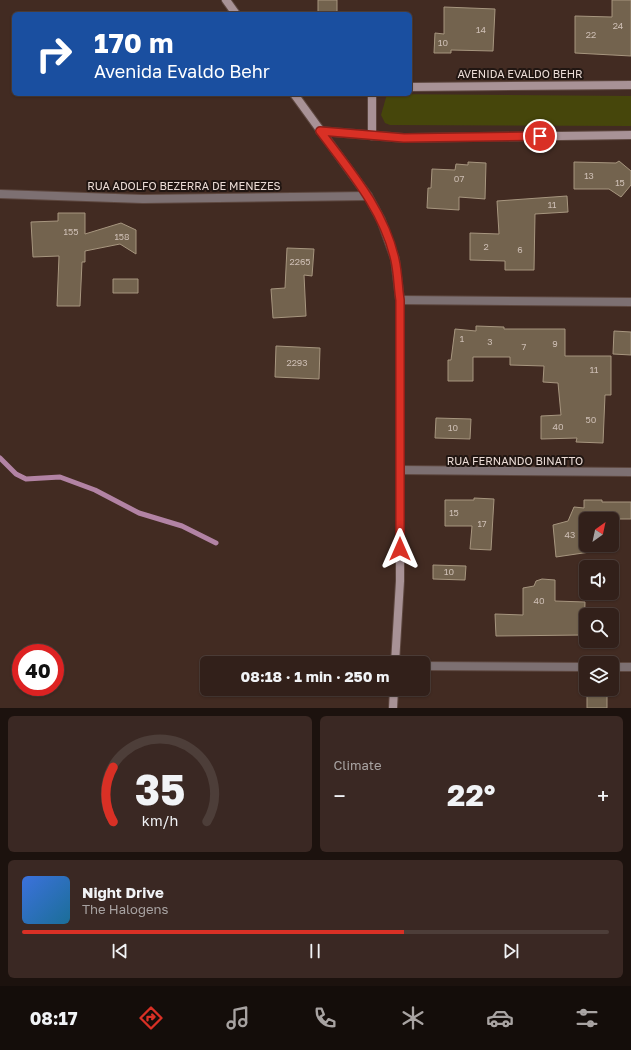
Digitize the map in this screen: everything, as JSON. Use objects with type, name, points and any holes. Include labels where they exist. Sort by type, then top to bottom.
[{"type":"street","points":[[226,0],[235,12]]},
{"type":"street","name":"AVENIDA EVALDO BEHR","points":[[412,87],[631,85]]},
{"type":"street","points":[[295,96],[368,196],[381,220],[395,259],[400,300],[400,581],[395,656]]},
{"type":"street","points":[[372,96],[372,136]]},
{"type":"street","points":[[320,131],[404,138],[631,135]]},
{"type":"street","name":"RUA ADOLFO BEZERRA DE MENEZES","points":[[0,194],[144,199],[368,196]]},
{"type":"street","points":[[400,300],[631,302]]},
{"type":"street","name":"RUA FERNANDO BINATTO","points":[[400,470],[631,472]]},
{"type":"street","points":[[430,666],[579,667]]},
{"type":"street","points":[[619,667],[631,667]]},
{"type":"street","points":[[393,708],[394,696]]},
{"type":"shaded area","points":[[412,94],[631,96],[631,126],[390,125],[385,123],[381,115],[386,96],[412,96]]},
{"type":"building","points":[[318,0],[337,0],[337,12],[318,12]]},
{"type":"building","points":[[612,0],[631,0],[631,56],[575,53],[575,16],[612,17]]},
{"type":"building","points":[[444,7],[495,9],[493,51],[451,50],[451,53],[434,53],[435,33],[444,34]]},
{"type":"building","points":[[619,161],[631,171],[631,185],[621,197],[609,189],[574,189],[574,162],[616,163]]},
{"type":"building","points":[[468,162],[486,163],[485,199],[459,197],[459,210],[427,208],[428,188],[431,188],[432,169],[455,170],[456,164],[468,165]]},
{"type":"building","points":[[567,196],[568,212],[535,214],[534,270],[505,270],[505,261],[470,260],[470,233],[499,234],[497,201]]},
{"type":"building","points":[[58,213],[85,213],[85,234],[121,223],[136,230],[136,254],[120,244],[85,251],[85,262],[82,262],[80,306],[57,306],[59,256],[33,257],[31,222],[58,221]]},
{"type":"building","points":[[287,248],[314,249],[312,276],[304,275],[306,316],[273,318],[271,289],[285,288]]},
{"type":"building","points":[[113,279],[138,279],[138,293],[113,293]]},
{"type":"building","points":[[476,326],[504,327],[504,329],[565,329],[565,356],[611,356],[611,395],[605,395],[603,443],[576,442],[577,438],[541,439],[541,416],[561,415],[558,383],[543,382],[544,366],[510,365],[510,357],[473,357],[473,381],[448,381],[448,360],[451,360],[455,329],[476,331]]},
{"type":"building","points":[[614,331],[631,332],[631,355],[613,354]]},
{"type":"building","points":[[276,346],[320,348],[319,379],[275,377]]},
{"type":"building","points":[[436,418],[471,419],[470,439],[435,438]]},
{"type":"building","points":[[474,498],[494,499],[491,550],[470,549],[472,526],[445,526],[445,500],[474,500]]},
{"type":"building","points":[[584,500],[602,500],[602,502],[631,502],[631,519],[619,519],[619,512],[579,512],[579,552],[590,552],[556,557],[553,525],[568,521],[574,507],[584,508]]},
{"type":"building","points":[[433,565],[466,566],[465,580],[433,579]]},
{"type":"building","points":[[542,579],[555,580],[555,601],[585,602],[585,608],[579,608],[579,635],[496,636],[495,614],[523,615],[523,588],[534,586],[536,581]]},
{"type":"building","points":[[587,696],[607,696],[607,708],[587,708]]},
{"type":"waterway","points":[[0,458],[16,474],[26,479],[60,477],[95,490],[139,513],[182,526],[216,543]]},
{"type":"route","points":[[400,549],[400,300],[395,259],[381,220],[368,196],[320,131],[404,138],[540,136]]}]
